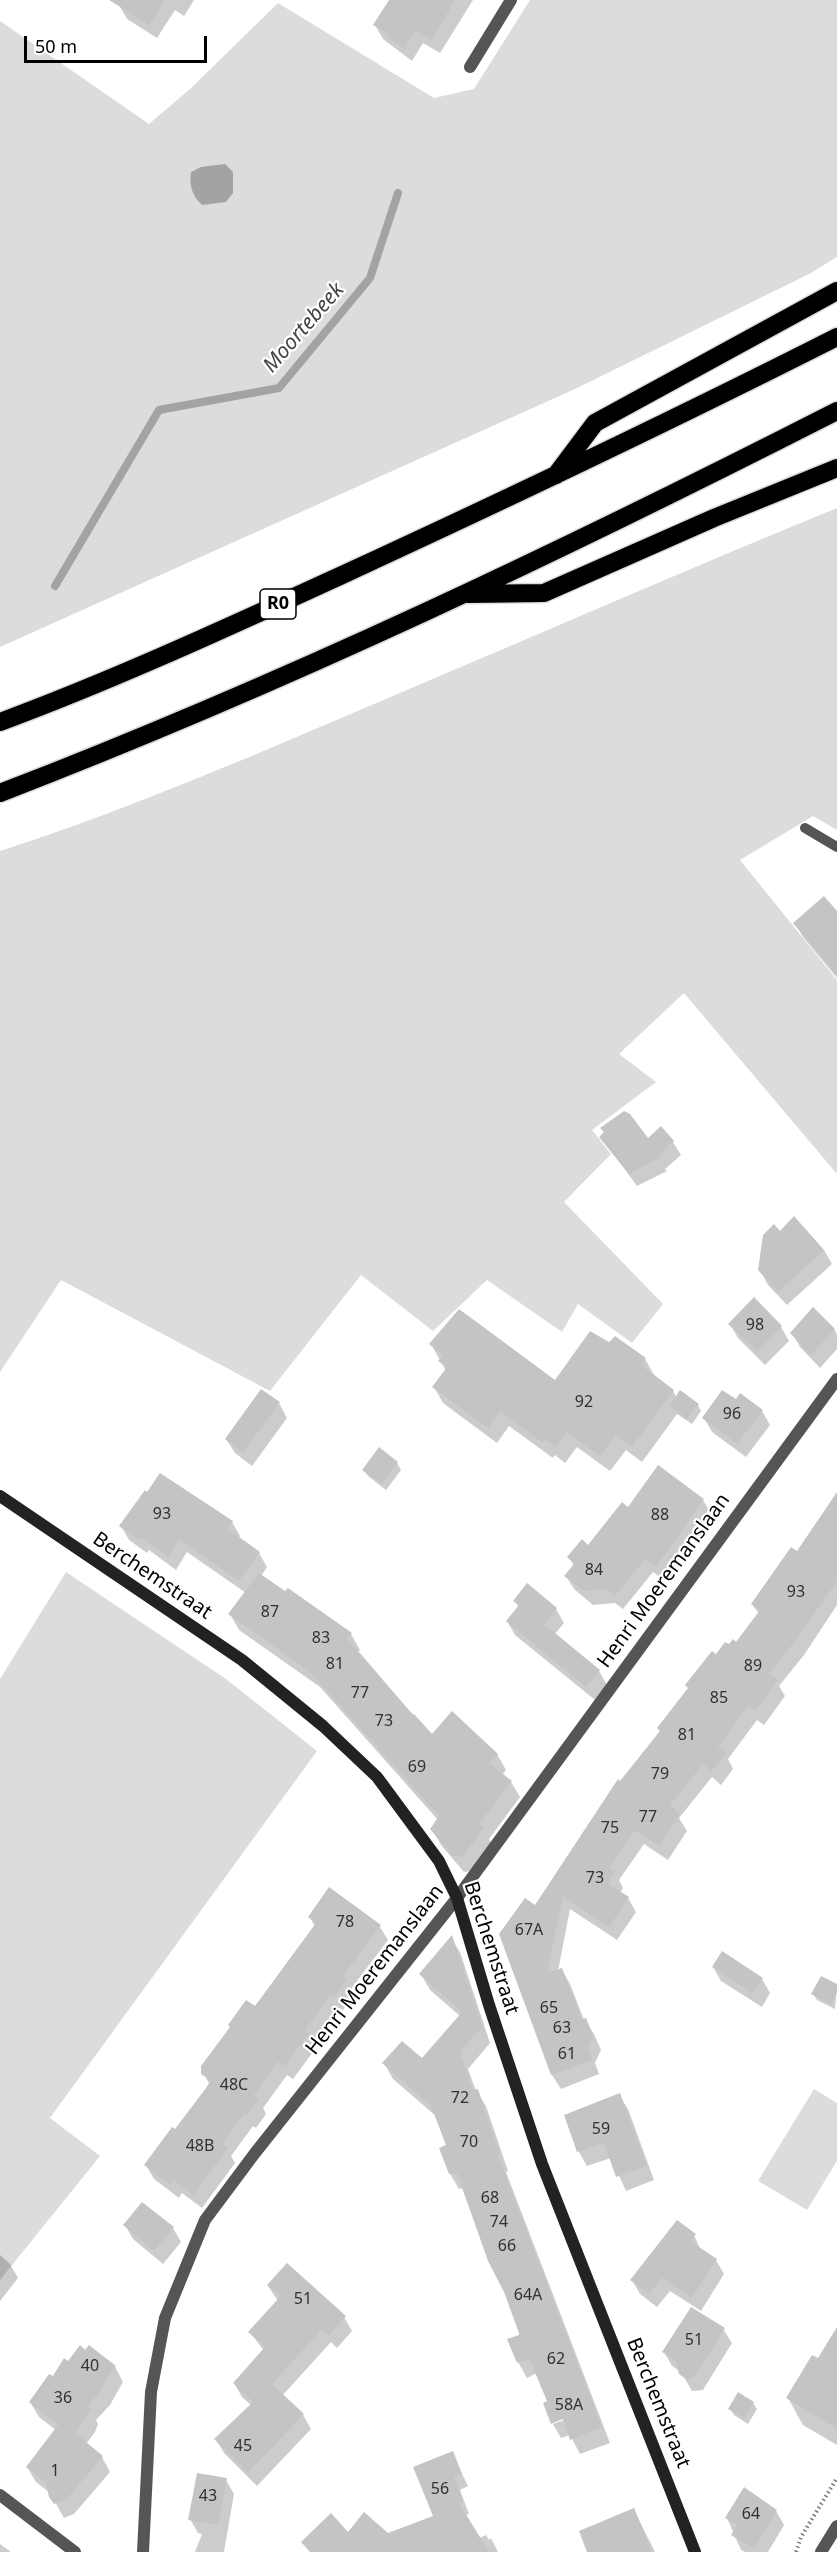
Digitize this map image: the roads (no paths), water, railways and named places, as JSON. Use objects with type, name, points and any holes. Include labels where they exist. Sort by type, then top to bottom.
[{"type":"highway","points":[[553,479],[595,423],[837,291]]},
{"type":"highway","name":"R0","points":[[0,722],[72,695],[200,639],[553,479],[837,337]]},
{"type":"highway","points":[[0,793],[218,704],[464,594],[837,411]]},
{"type":"highway","points":[[464,594],[544,593],[714,518],[837,468]]},
{"type":"street","points":[[470,67],[511,0]]},
{"type":"street","name":"Henri Moeremanslaan","points":[[143,2552],[151,2391],[165,2318],[205,2220],[262,2144],[457,1898],[837,1379]]},
{"type":"street","name":"Berchemstraat","points":[[0,1496],[242,1660],[323,1726],[376,1777],[438,1861],[457,1898],[489,2005],[542,2164],[666,2472],[695,2552]]},
{"type":"street","points":[[0,2495],[75,2552]]},
{"type":"street","points":[[821,2552],[837,2526]]},
{"type":"lane","points":[[805,828],[837,847]]},
{"type":"waterway","name":"Moortebeek","points":[[55,586],[159,410],[279,388],[370,278],[398,193]]}]
